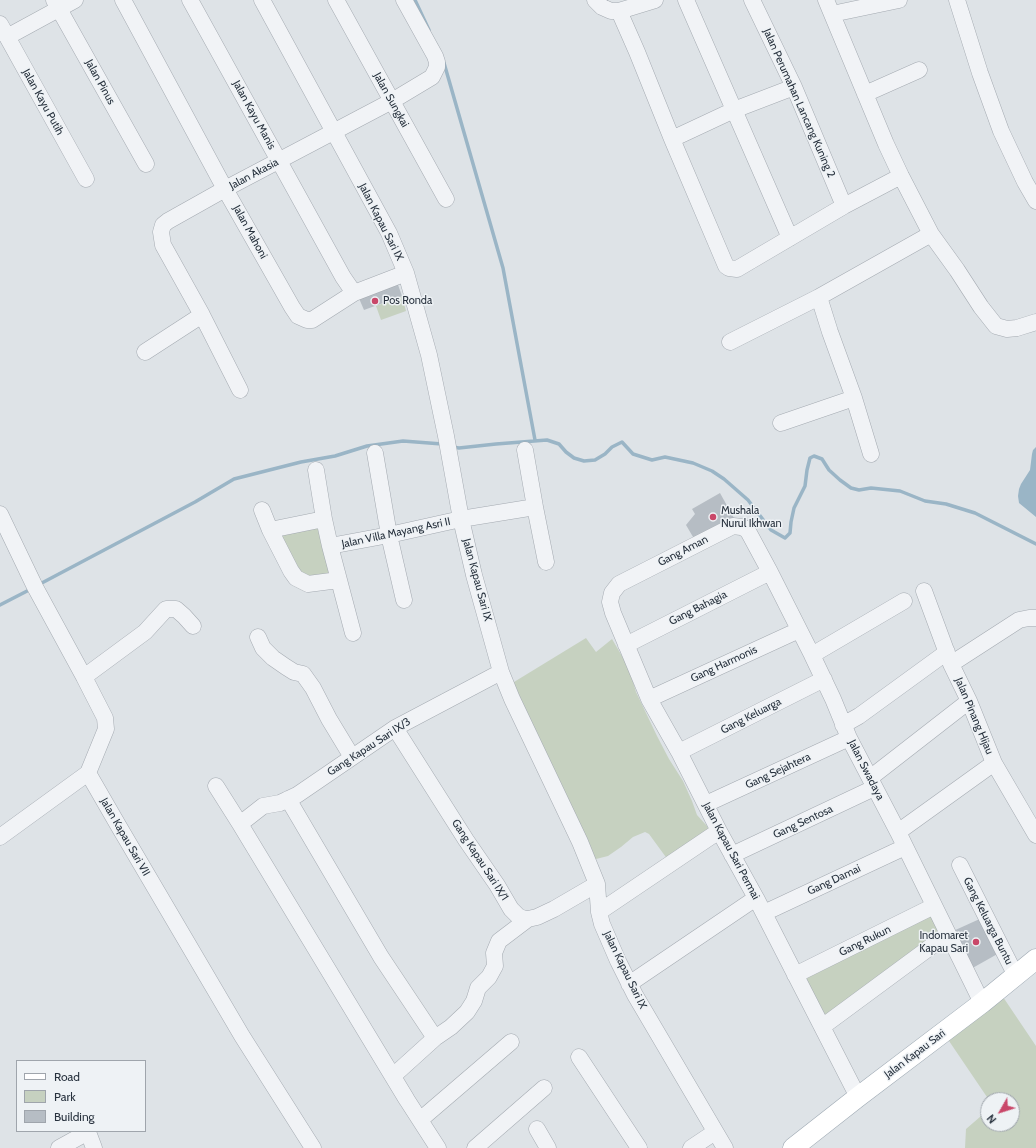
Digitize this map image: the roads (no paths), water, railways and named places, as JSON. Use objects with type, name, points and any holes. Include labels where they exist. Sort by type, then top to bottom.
[{"type":"main road","name":"Jalan Kapau Sari","points":[[793,1148],[982,1003],[1036,959]]},
{"type":"street","points":[[4,31],[56,5],[75,0]]},
{"type":"street","name":"Jalan Mahoni","points":[[123,0],[225,189],[298,316],[307,320],[312,320],[354,293],[406,273]]},
{"type":"street","name":"Jalan Kayu Manis","points":[[190,0],[343,277],[354,293]]},
{"type":"street","name":"Jalan Kapau Sari IX","points":[[262,0],[389,233],[406,273],[429,355],[461,519],[474,574],[501,672],[512,699],[580,842],[597,884],[599,912],[610,944],[629,984],[725,1148]]},
{"type":"street","name":"Jalan Sungkai","points":[[336,0],[446,199]]},
{"type":"street","name":"Jalan Akasia","points":[[240,390],[202,315],[163,245],[161,232],[163,225],[225,189],[334,133],[392,101],[432,76],[438,62],[436,56],[404,0]]},
{"type":"street","points":[[595,0],[606,10],[611,12],[655,0]]},
{"type":"street","points":[[686,0],[790,238]]},
{"type":"street","name":"Jalan Perumahan Lancang Kuning 2","points":[[752,0],[794,87],[844,206]]},
{"type":"street","points":[[899,0],[829,7],[886,144],[931,234],[981,307],[996,326],[1007,329],[1017,328],[1036,322]]},
{"type":"street","points":[[957,0],[980,73],[1001,131],[1036,202]]},
{"type":"street","name":"Jalan Pinus","points":[[56,5],[146,164]]},
{"type":"street","points":[[619,11],[726,266],[729,268],[737,269],[844,206],[901,176]]},
{"type":"street","name":"Jalan Kayu Putih","points":[[4,31],[86,179]]},
{"type":"street","points":[[865,94],[919,70]]},
{"type":"street","points":[[672,139],[734,110],[794,87]]},
{"type":"street","points":[[730,342],[819,297],[931,234]]},
{"type":"street","points":[[819,297],[854,398],[871,454]]},
{"type":"street","points":[[145,352],[202,315]]},
{"type":"street","points":[[781,423],[854,398]]},
{"type":"street","points":[[525,450],[546,562]]},
{"type":"street","points":[[375,453],[389,535],[404,600]]},
{"type":"street","points":[[316,470],[330,546],[353,632]]},
{"type":"street","name":"Jalan Villa Mayang Asri II","points":[[330,546],[461,519],[535,506]]},
{"type":"street","points":[[262,510],[270,530],[296,578],[308,584],[339,580]]},
{"type":"street","points":[[0,514],[35,587],[103,712],[106,722],[104,735],[88,772],[0,837]]},
{"type":"street","points":[[270,530],[324,519]]},
{"type":"street","name":"Gang Aman","points":[[612,596],[619,584],[629,578],[733,526],[746,529],[752,536]]},
{"type":"street","name":"Jalan Swadaya","points":[[752,536],[824,679],[846,731],[898,832],[904,848],[982,1003]]},
{"type":"street","name":"Gang Bahagia","points":[[626,645],[770,572]]},
{"type":"street","name":"Jalan Pinang Hijau","points":[[924,591],[949,658],[969,701],[994,763],[1036,835]]},
{"type":"street","name":"Jalan Kapau Sari Permai","points":[[612,596],[613,613],[649,699],[679,752],[719,831],[764,913],[858,1097]]},
{"type":"street","points":[[812,655],[904,601]]},
{"type":"street","points":[[84,677],[145,632],[166,609],[176,609],[192,626]]},
{"type":"street","name":"Gang Sejahtera","points":[[706,804],[846,731],[859,716],[949,658],[1019,620],[1036,618]]},
{"type":"street","name":"Gang Harmonis","points":[[649,699],[799,630]]},
{"type":"street","points":[[258,637],[263,648],[273,658],[294,672],[303,674],[313,688],[329,719],[352,757]]},
{"type":"street","name":"Gang Kapau Sari IX/3","points":[[240,824],[263,806],[280,803],[297,795],[396,728],[501,672]]},
{"type":"street","name":"Gang Keluarga","points":[[679,752],[824,679]]},
{"type":"street","name":"Gang Sentosa","points":[[732,855],[872,783],[969,701]]},
{"type":"street","name":"Gang Kapau Sari IX/1","points":[[396,728],[449,813],[497,884],[511,909],[518,916],[528,919]]},
{"type":"street","points":[[898,832],[994,763]]},
{"type":"street","name":"Jalan Kapau Sari VII","points":[[88,772],[242,1036],[312,1148]]},
{"type":"street","points":[[216,786],[438,1148]]},
{"type":"street","points":[[288,799],[381,956],[435,1038]]},
{"type":"street","points":[[599,912],[719,831]]},
{"type":"street","name":"Gang Damai","points":[[764,913],[904,848]]},
{"type":"street","name":"Gang Keluarga Buntu","points":[[960,865],[1016,976]]},
{"type":"street","points":[[393,1076],[435,1038],[452,1027],[467,1012],[474,1002],[478,988],[489,977],[495,966],[494,953],[499,941],[528,919],[538,917],[554,909],[597,884]]},
{"type":"street","points":[[629,984],[756,898]]},
{"type":"street","name":"Gang Rukun","points":[[795,975],[934,906]]},
{"type":"street","points":[[822,1027],[948,934]]},
{"type":"street","points":[[420,1120],[511,1042]]},
{"type":"street","points":[[579,1057],[639,1148]]},
{"type":"street","points":[[475,1148],[544,1088]]},
{"type":"street","points":[[537,1129],[548,1148]]},
{"type":"street","points":[[59,1148],[88,1132],[94,1148]]},
{"type":"street","points":[[691,1148],[715,1132]]},
{"type":"water","points":[[1036,447],[1036,517],[1019,503],[1018,496],[1021,484],[1030,470],[1033,450]]},
{"type":"waterway","points":[[415,0],[429,30]]},
{"type":"waterway","points":[[444,63],[503,268],[535,440]]},
{"type":"waterway","points":[[452,447],[459,448],[547,440],[559,444],[574,458],[584,461],[595,460],[605,454],[612,447],[622,442],[633,454],[652,460],[665,457],[693,463],[712,471],[724,479],[748,500],[771,530],[785,538],[790,533],[794,508],[805,486],[810,458],[814,456],[822,459],[829,470],[851,488],[859,490],[871,488],[900,491],[925,501],[946,504],[975,513],[1036,544]]},
{"type":"waterway","points":[[38,585],[195,502],[234,479],[301,462],[335,456],[367,446],[403,441],[442,444]]},
{"type":"waterway","points":[[0,605],[31,589]]},
{"type":"place","name":"Pos Ronda","points":[[375,301]]},
{"type":"place","name":"Mushala Nurul Ikhwan","points":[[713,517]]},
{"type":"place","name":"Indomaret Kapau Sari","points":[[976,942]]}]
